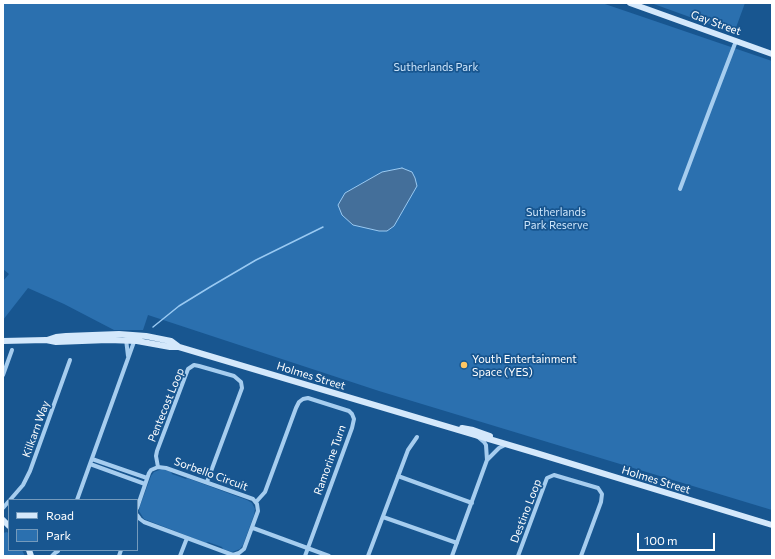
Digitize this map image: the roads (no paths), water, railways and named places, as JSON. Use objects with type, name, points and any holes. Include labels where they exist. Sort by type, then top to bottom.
[{"type":"main road","name":"Gay Street","points":[[630,3],[772,54]]},
{"type":"main road","name":"Holmes Street","points":[[3,341],[46,340],[56,342],[135,338],[170,347],[179,347],[771,524]]},
{"type":"main road","name":"Holmes Street","points":[[438,424],[473,430],[520,445],[536,453]]},
{"type":"street","points":[[680,189],[736,41]]},
{"type":"street","points":[[126,338],[128,356]]},
{"type":"street","points":[[77,499],[135,338]]},
{"type":"street","points":[[3,375],[12,350]]},
{"type":"street","name":"Kilkarn Way","points":[[10,499],[23,485],[30,471],[70,360]]},
{"type":"street","name":"Pentecost Loop","points":[[158,467],[156,459],[157,452],[188,369],[194,365],[234,376],[241,382],[242,388],[207,482]]},
{"type":"street","name":"Ramorine Turn","points":[[256,502],[265,492],[299,402],[308,398],[349,411],[354,419],[352,428],[305,556]]},
{"type":"street","points":[[368,556],[408,450],[417,437]]},
{"type":"street","points":[[452,556],[487,460],[486,445],[477,437]]},
{"type":"street","points":[[487,460],[498,448],[505,444]]},
{"type":"street","points":[[92,459],[147,478]]},
{"type":"street","points":[[90,464],[145,484]]},
{"type":"street","name":"Sorbello Circuit","points":[[138,505],[151,470],[158,467],[166,468],[253,499],[256,502],[258,511],[244,549],[237,555],[230,554],[138,520]]},
{"type":"street","name":"Destino Loop","points":[[518,556],[547,478],[554,475],[598,488],[602,494],[602,498],[581,556]]},
{"type":"street","points":[[398,476],[472,503]]},
{"type":"street","points":[[383,516],[457,543]]},
{"type":"street","points":[[253,528],[329,556]]},
{"type":"street","points":[[180,556],[187,538]]},
{"type":"street","points":[[52,556],[54,553],[58,552]]},
{"type":"waterway","points":[[153,327],[179,306],[210,287],[256,260],[323,227]]},
{"type":"place","name":"Youth Entertainment Space (YES)","points":[[464,365]]},
{"type":"park label","name":"Sutherlands Park","points":[[436,67]]},
{"type":"park label","name":"Sutherlands Park Reserve","points":[[556,218]]}]
